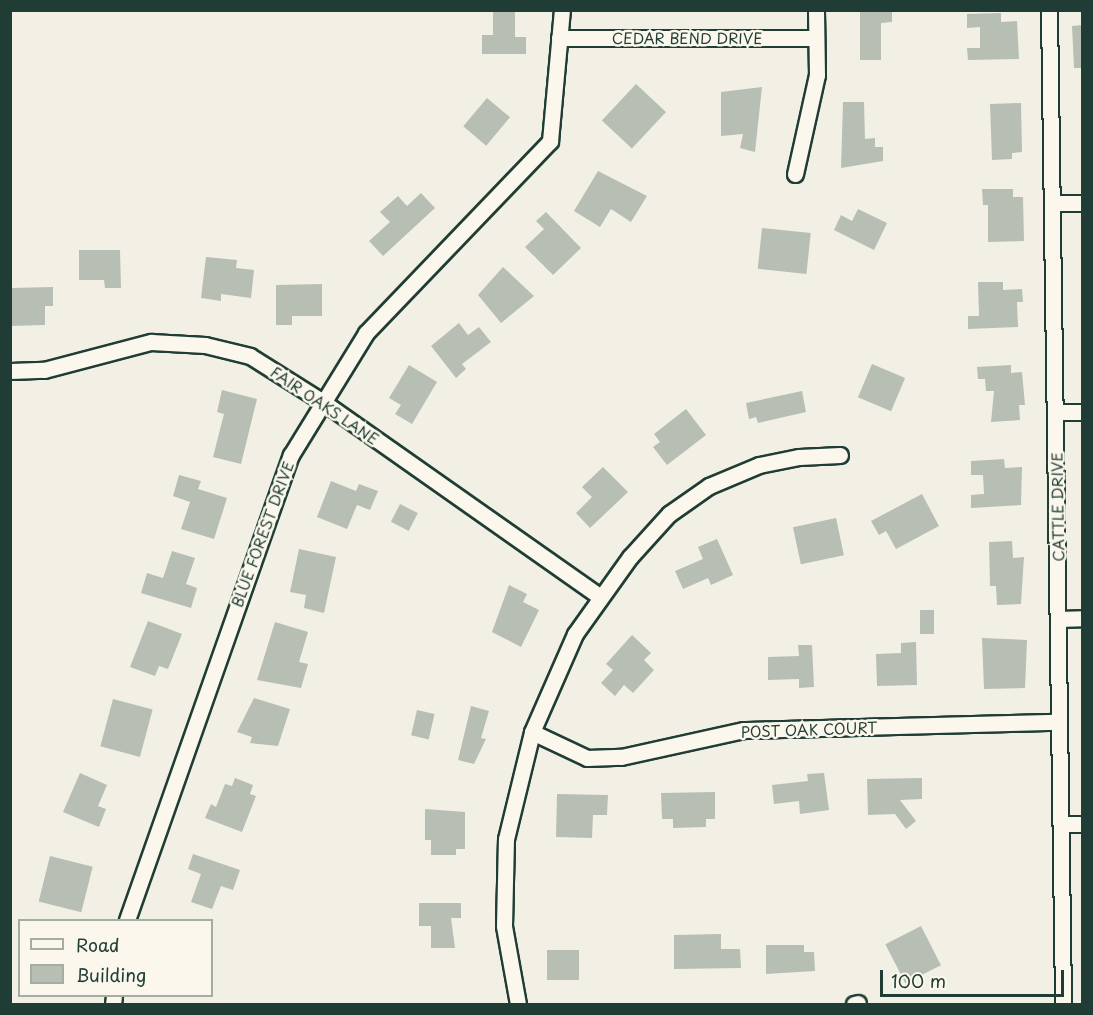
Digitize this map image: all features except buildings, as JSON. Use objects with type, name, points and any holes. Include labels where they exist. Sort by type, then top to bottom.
[{"type":"street","name":"BLUE FOREST DRIVE","points":[[128,919],[280,479],[323,402],[366,333],[550,141],[562,10]]},
{"type":"street","points":[[795,174],[817,75],[816,10]]},
{"type":"street","name":"CATTLE DRIVE","points":[[1049,10],[1063,1005]]},
{"type":"street","name":"CEDAR BEND DRIVE","points":[[559,38],[816,38]]},
{"type":"street","points":[[1052,203],[1083,203]]},
{"type":"street","name":"FAIR OAKS LANE","points":[[10,371],[70,364],[128,345],[181,342],[250,357],[323,402],[600,597]]},
{"type":"street","points":[[1056,412],[1083,412]]},
{"type":"street","points":[[518,1005],[504,926],[504,855],[514,792],[532,732],[561,661],[600,597],[669,514],[709,486],[759,465],[799,457],[840,455]]},
{"type":"street","points":[[1058,619],[1083,618]]},
{"type":"street","name":"POST OAK COURT","points":[[532,732],[587,758],[621,757],[744,730],[1059,722]]},
{"type":"street","points":[[1061,824],[1083,824]]}]
